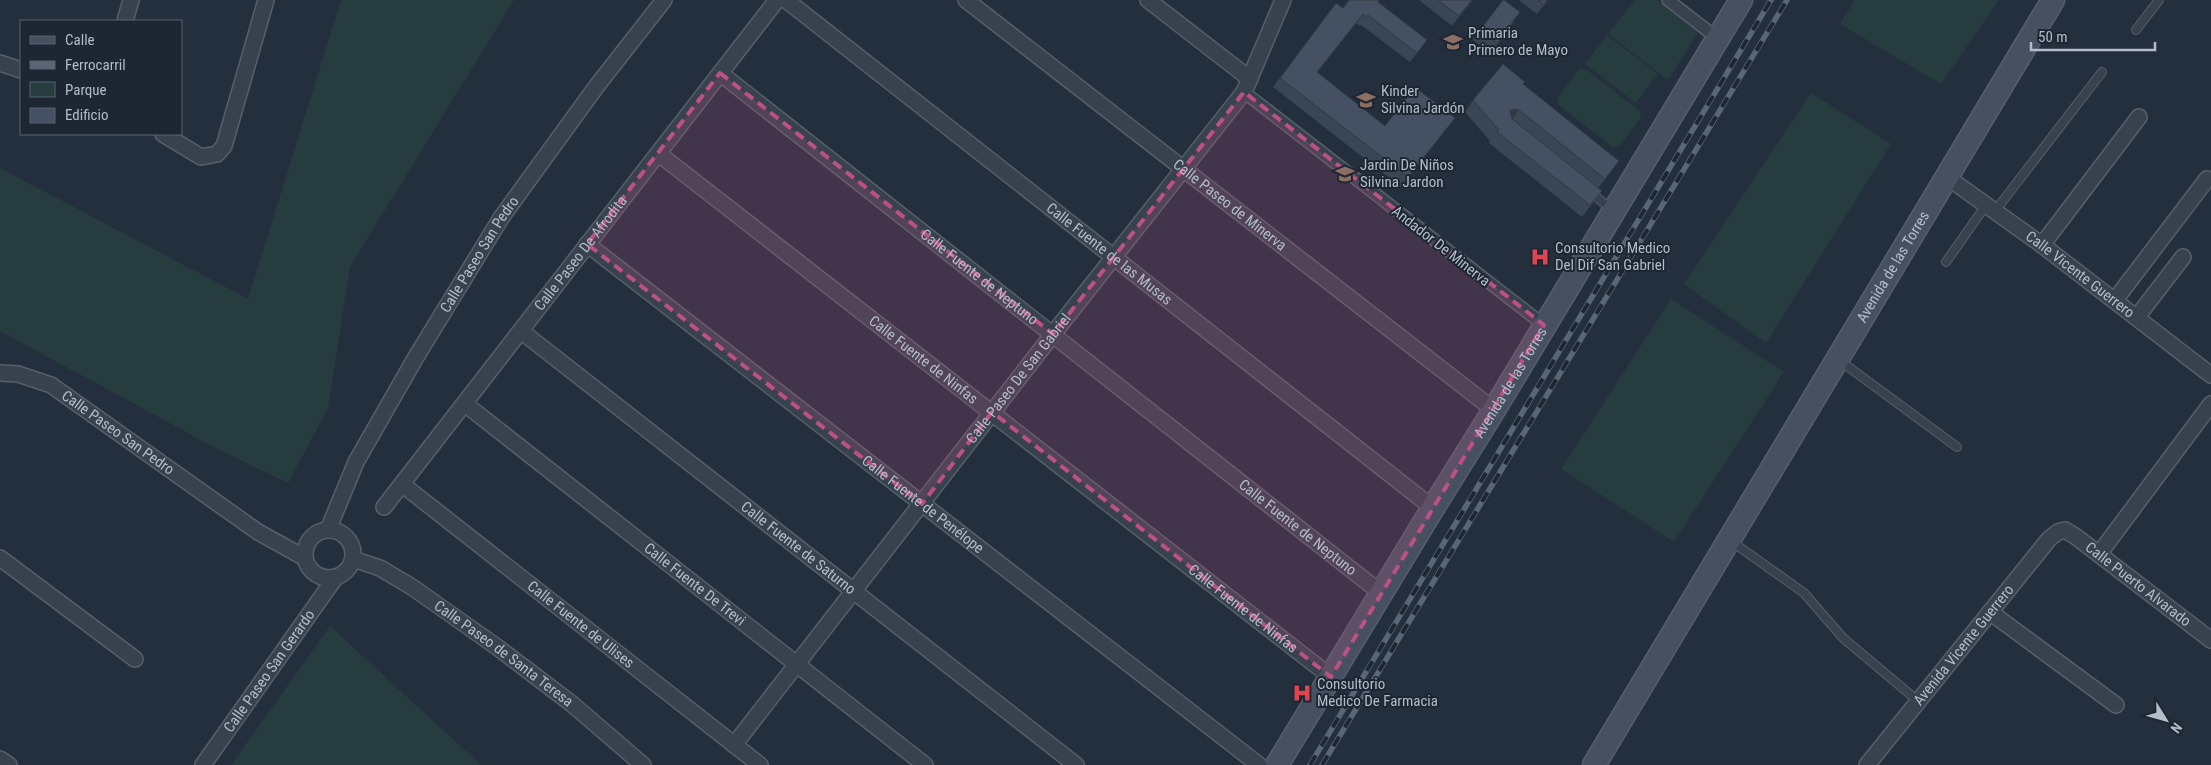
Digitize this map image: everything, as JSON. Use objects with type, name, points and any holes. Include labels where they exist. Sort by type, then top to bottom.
[{"type":"main road","name":"Avenida de las Torres","points":[[1277,765],[1494,410],[1740,0]]},
{"type":"main road","name":"Avenida de las Torres","points":[[1594,765],[2053,0]]},
{"type":"street","points":[[125,20],[130,0]]},
{"type":"street","points":[[165,135],[201,157],[210,157],[217,154],[224,146],[266,0]]},
{"type":"street","name":"Calle Paseo San Pedro","points":[[328,530],[356,462],[416,356],[501,218],[596,87],[664,0]]},
{"type":"street","name":"Calle Paseo De Afrodita","points":[[384,507],[403,485],[587,244],[778,0]]},
{"type":"street","name":"Calle Fuente de las Musas","points":[[786,0],[1115,256],[1433,508]]},
{"type":"street","name":"Calle Paseo de Minerva","points":[[966,0],[1494,410]]},
{"type":"street","points":[[1148,0],[1247,85]]},
{"type":"street","name":"Calle Paseo De San Gabriel","points":[[734,745],[1053,334],[1184,170],[1247,85],[1283,0]]},
{"type":"street","points":[[1668,0],[1717,38]]},
{"type":"street","points":[[0,63],[20,70]]},
{"type":"street","name":"Calle Fuente de Neptuno","points":[[720,73],[1381,593]]},
{"type":"street","name":"Andador De Minerva","points":[[1247,85],[1544,325]]},
{"type":"street","points":[[2042,245],[2139,117]]},
{"type":"street","name":"Calle Fuente de Ninfas","points":[[659,154],[1331,676]]},
{"type":"street","name":"Calle Vicente Guerrero","points":[[1947,177],[2042,245],[2211,375]]},
{"type":"street","points":[[2115,300],[2207,179]]},
{"type":"street","name":"Calle Fuente de Penélope","points":[[587,244],[1259,765]]},
{"type":"street","points":[[2137,317],[2183,257]]},
{"type":"street","name":"Calle Fuente de Saturno","points":[[521,331],[1076,765]]},
{"type":"street","name":"Calle Paseo San Pedro","points":[[0,373],[18,374],[51,385],[258,532],[305,558]]},
{"type":"street","name":"Calle Fuente De Trevi","points":[[465,404],[925,765]]},
{"type":"street","points":[[2099,554],[2211,404]]},
{"type":"street","name":"Calle Fuente de Ulises","points":[[403,485],[760,765]]},
{"type":"street","points":[[328,530],[339,532],[346,537],[353,551],[353,559],[349,568],[335,578],[320,577],[313,573],[305,558],[308,542],[314,536],[328,530]]},
{"type":"street","name":"Calle Puerto Alvarado","points":[[2065,530],[2211,640]]},
{"type":"street","name":"Avenida Vicente Guerrero","points":[[1866,765],[2049,539],[2058,532],[2065,530]]},
{"type":"street","points":[[0,558],[136,659]]},
{"type":"street","name":"Calle Paseo de Santa Teresa","points":[[353,559],[380,568],[412,587],[572,704],[643,765]]},
{"type":"street","name":"Calle Paseo San Gerardo","points":[[203,765],[335,578]]},
{"type":"street","points":[[1990,612],[2116,705]]},
{"type":"street","points":[[0,759],[9,765]]},
{"type":"lane","points":[[2136,30],[2159,0]]},
{"type":"lane","points":[[1946,262],[2102,72]]},
{"type":"lane","points":[[1585,188],[1614,210]]},
{"type":"lane","points":[[1838,359],[1957,447]]},
{"type":"lane","points":[[1729,540],[1804,593],[1844,638],[1918,701]]},
{"type":"highlighted area","points":[[720,73],[1053,334],[1244,92],[1544,325],[1331,677],[992,412],[922,504],[587,244]]},
{"type":"green space","points":[[341,0],[514,0],[350,267],[328,408],[288,483],[210,445],[0,331],[0,168],[248,299]]},
{"type":"green space","points":[[1635,0],[1657,0],[1698,33],[1668,80],[1608,34]]},
{"type":"green space","points":[[1855,0],[1999,0],[1941,84],[1840,24]]},
{"type":"green space","points":[[1607,35],[1658,74],[1636,103],[1585,64]]},
{"type":"green space","points":[[1579,69],[1587,70],[1640,111],[1641,118],[1620,146],[1612,147],[1559,105],[1557,99]]},
{"type":"green space","points":[[1811,93],[1891,144],[1766,343],[1684,284]]},
{"type":"green space","points":[[1671,299],[1784,372],[1674,542],[1561,469]]},
{"type":"green space","points":[[330,626],[481,765],[231,765]]},
{"type":"building","points":[[1349,0],[1379,0],[1378,2],[1427,40],[1417,53],[1368,15],[1367,17],[1363,14],[1317,72],[1385,126],[1415,87],[1455,118],[1408,177],[1280,78],[1336,3],[1343,8]]},
{"type":"building","points":[[1438,0],[1472,0],[1459,16]]},
{"type":"building","points":[[1503,0],[1520,12],[1497,43],[1480,30]]},
{"type":"building","points":[[1538,0],[1547,0],[1544,5]]},
{"type":"building","points":[[1503,64],[1525,82],[1523,84],[1619,161],[1605,179],[1519,110],[1513,109],[1510,111],[1512,119],[1602,191],[1590,205],[1497,132],[1499,130],[1473,100]]},
{"type":"railway","points":[[1310,765],[1771,0]]},
{"type":"railway","points":[[1322,765],[1787,0]]},
{"type":"place","name":"Primaria Primero de Mayo","points":[[1453,42]]},
{"type":"place","name":"Kinder Silvina Jardón","points":[[1366,100]]},
{"type":"place","name":"Jardin De Niños Silvina Jardon","points":[[1345,174]]},
{"type":"place","name":"Consultorio Medico Del Dif San Gabriel","points":[[1540,257]]},
{"type":"place","name":"Consultorio Medico De Farmacia","points":[[1302,693]]}]
